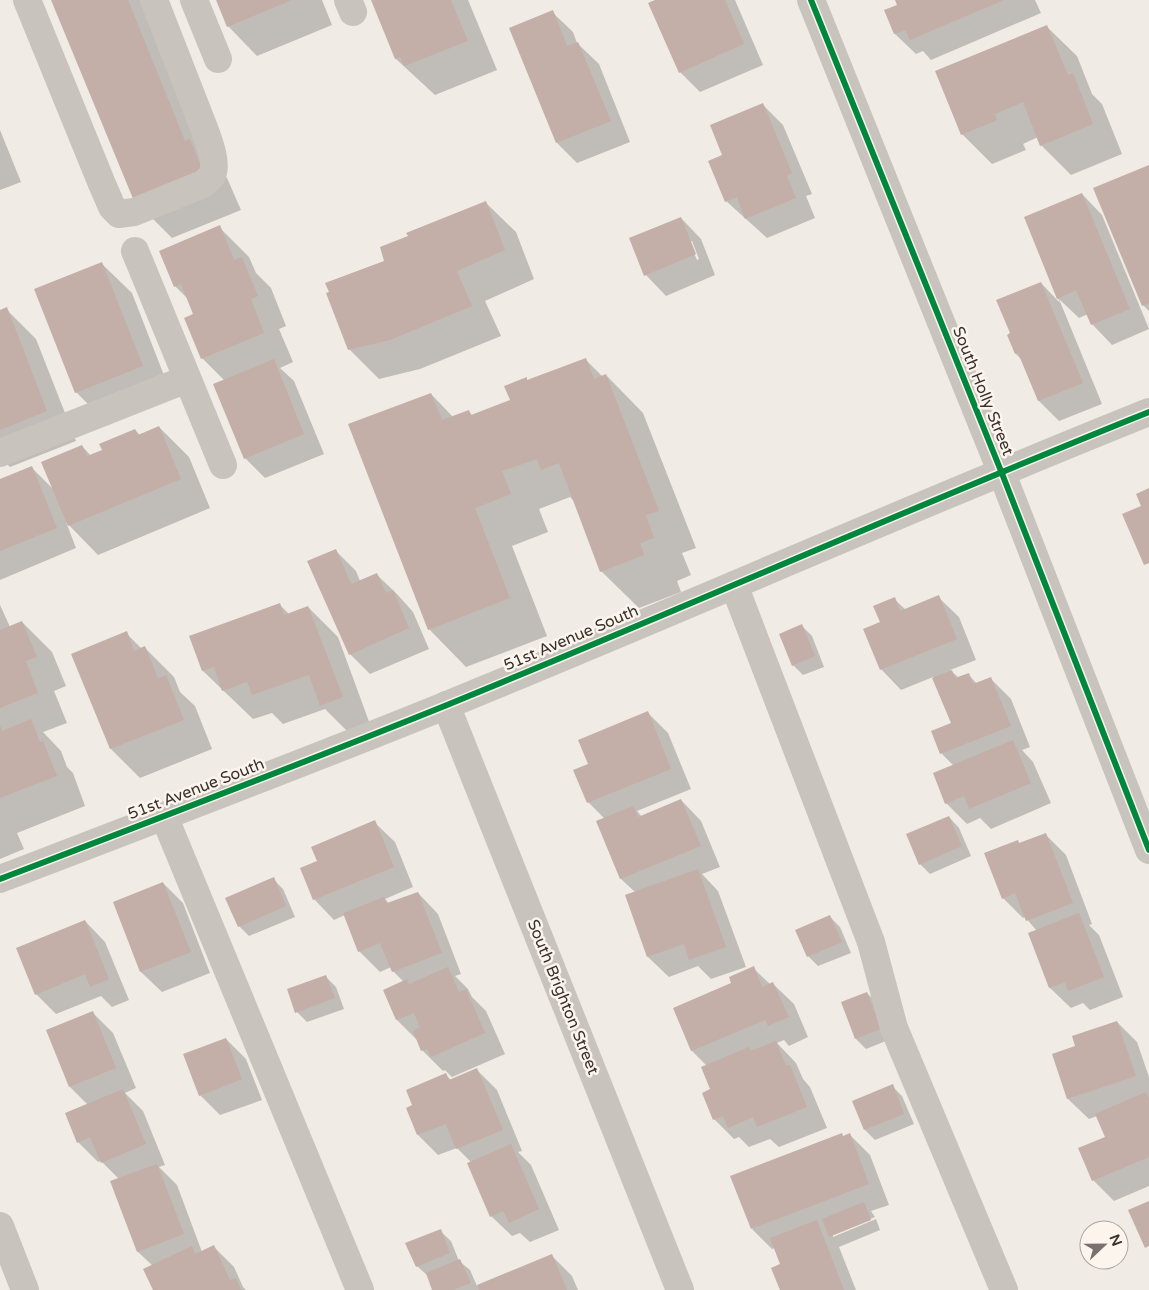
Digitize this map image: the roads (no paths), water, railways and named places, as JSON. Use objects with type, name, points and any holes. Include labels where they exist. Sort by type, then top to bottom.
[{"type":"street","points":[[27,0],[102,184],[112,207],[119,214],[134,212],[203,184],[212,175],[214,164],[209,142],[154,0]]},
{"type":"street","points":[[194,0],[218,59]]},
{"type":"street","name":"South Holly Street","points":[[811,0],[1001,471],[1149,850]]},
{"type":"street","points":[[134,251],[223,466]]},
{"type":"street","points":[[0,454],[187,378]]},
{"type":"street","name":"51st Avenue South","points":[[0,879],[446,705],[1001,471],[1149,412]]},
{"type":"street","points":[[734,585],[871,942],[894,1028],[1004,1290]]},
{"type":"street","name":"South Brighton Street","points":[[446,705],[680,1290]]},
{"type":"street","points":[[164,816],[360,1290]]},
{"type":"street","points":[[0,1226],[25,1290]]}]
